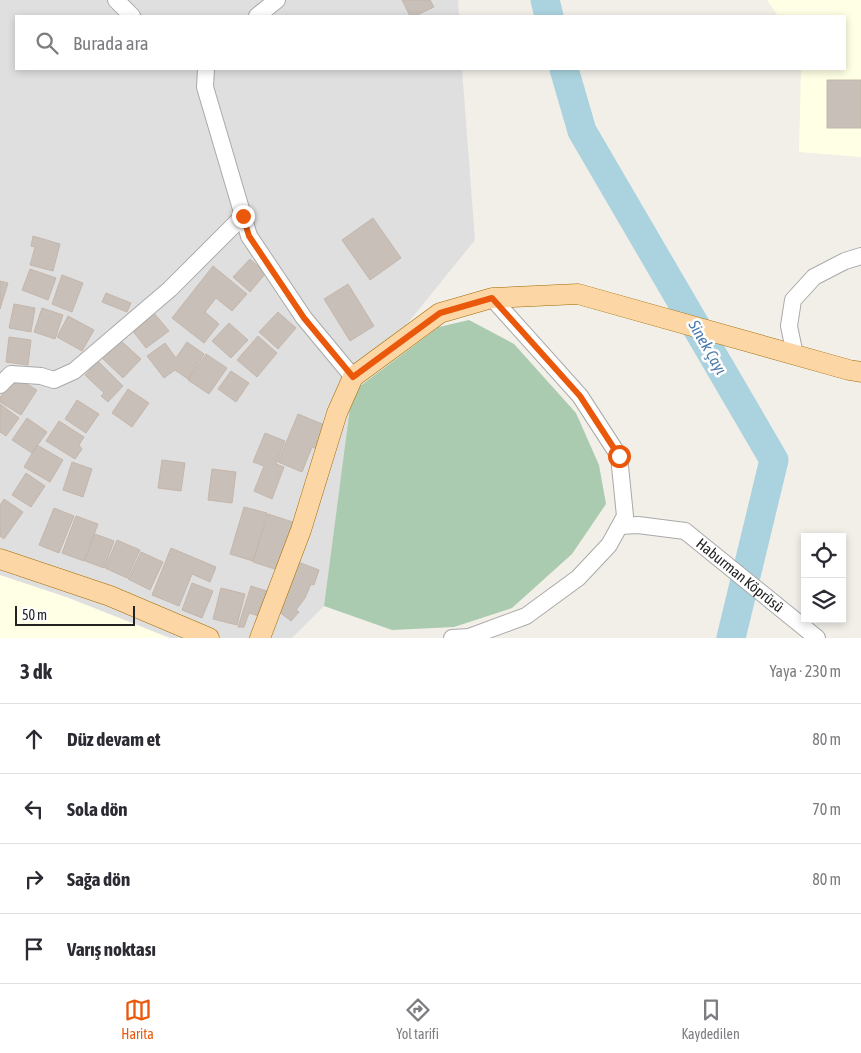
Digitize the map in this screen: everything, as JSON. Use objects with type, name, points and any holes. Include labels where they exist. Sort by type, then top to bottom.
[{"type":"main road","points":[[260,638],[301,530],[337,413],[353,377],[440,313],[492,298],[578,294],[848,370],[861,372]]},
{"type":"main road","points":[[0,558],[110,596],[209,638]]},
{"type":"street","points":[[116,0],[131,15]]},
{"type":"street","points":[[258,15],[277,0]]},
{"type":"street","points":[[206,70],[205,86],[249,236],[304,318],[353,377]]},
{"type":"street","points":[[0,385],[11,374],[41,376],[54,380],[74,371],[170,289],[243,216]]},
{"type":"street","points":[[787,352],[793,300],[814,277],[844,261],[861,256]]},
{"type":"street","points":[[452,638],[469,636],[526,616],[578,578],[609,545],[625,516],[619,456],[580,396],[492,298]]},
{"type":"street","name":"Haburman Köprüsü","points":[[620,526],[638,525],[685,531],[817,638]]},
{"type":"shaded area","points":[[0,0],[458,0],[459,15],[15,15],[15,70],[462,70],[475,240],[352,392],[324,606],[292,638],[0,638]]},
{"type":"shaded area","points":[[767,0],[861,0],[861,157],[799,152],[801,70],[846,70],[846,15],[777,15]]},
{"type":"shaded area","points":[[469,320],[514,344],[576,413],[599,465],[606,504],[572,554],[512,608],[454,627],[392,630],[324,606],[352,392],[439,327]]},
{"type":"shaded area","points":[[0,575],[69,598],[170,638],[0,638]]},
{"type":"building","points":[[402,0],[430,0],[434,7],[417,15],[410,15]]},
{"type":"building","points":[[827,80],[861,80],[861,128],[827,128]]},
{"type":"building","points":[[373,218],[401,258],[370,280],[342,240]]},
{"type":"building","points":[[33,236],[60,244],[53,271],[30,265],[35,247],[31,246]]},
{"type":"building","points":[[250,259],[266,273],[250,292],[233,277]]},
{"type":"building","points":[[213,266],[247,294],[232,311],[216,298],[205,312],[219,324],[204,343],[172,318]]},
{"type":"building","points":[[30,269],[56,278],[48,300],[22,290]]},
{"type":"building","points":[[62,275],[83,283],[72,312],[52,304]]},
{"type":"building","points":[[0,281],[8,283],[0,309]]},
{"type":"building","points":[[348,284],[374,326],[350,341],[324,299]]},
{"type":"building","points":[[106,293],[131,303],[127,312],[102,302]]},
{"type":"building","points":[[14,304],[35,308],[31,332],[9,328]]},
{"type":"building","points":[[42,308],[63,315],[55,339],[34,332]]},
{"type":"building","points":[[278,312],[296,328],[278,349],[259,332]]},
{"type":"building","points":[[154,313],[169,331],[146,348],[132,330]]},
{"type":"building","points":[[68,316],[94,330],[82,351],[57,337]]},
{"type":"building","points":[[229,323],[248,340],[231,358],[212,341]]},
{"type":"building","points":[[258,336],[277,353],[257,377],[237,360]]},
{"type":"building","points":[[9,337],[31,340],[28,365],[6,362]]},
{"type":"building","points":[[119,339],[141,359],[123,378],[102,358]]},
{"type":"building","points":[[187,342],[204,354],[188,379],[175,370],[164,378],[147,356],[165,343],[176,358]]},
{"type":"building","points":[[206,354],[227,368],[209,394],[188,380]]},
{"type":"building","points":[[98,361],[123,386],[108,402],[101,396],[104,393],[85,375]]},
{"type":"building","points":[[231,371],[249,383],[236,402],[218,389]]},
{"type":"building","points":[[13,376],[37,390],[21,415],[0,402],[0,398]]},
{"type":"building","points":[[128,389],[149,403],[132,427],[112,413]]},
{"type":"building","points":[[77,400],[99,414],[86,433],[65,419]]},
{"type":"building","points":[[0,404],[19,418],[6,436],[0,432]]},
{"type":"building","points":[[298,414],[327,426],[317,449],[312,447],[302,472],[278,462]]},
{"type":"building","points":[[27,418],[47,432],[32,453],[12,440]]},
{"type":"building","points":[[59,421],[84,437],[79,445],[82,449],[75,459],[46,441]]},
{"type":"building","points":[[265,433],[285,441],[276,464],[284,467],[272,499],[254,491],[264,466],[253,462]]},
{"type":"building","points":[[37,445],[63,460],[50,482],[24,467]]},
{"type":"building","points":[[162,460],[185,463],[181,491],[158,488]]},
{"type":"building","points":[[72,462],[92,469],[83,497],[63,490]]},
{"type":"building","points":[[212,469],[236,472],[232,503],[208,500]]},
{"type":"building","points":[[26,473],[45,486],[31,507],[12,495]]},
{"type":"building","points":[[4,499],[23,512],[4,539],[0,536],[0,505]]},
{"type":"building","points":[[244,507],[267,513],[253,561],[230,554]]},
{"type":"building","points":[[54,508],[74,516],[59,553],[39,545]]},
{"type":"building","points":[[268,514],[296,523],[281,571],[253,562]]},
{"type":"building","points":[[76,516],[98,524],[84,561],[62,553]]},
{"type":"building","points":[[95,534],[114,541],[104,568],[85,561]]},
{"type":"building","points":[[117,540],[140,550],[127,578],[105,568]]},
{"type":"building","points":[[171,548],[216,567],[210,582],[192,574],[179,606],[152,595]]},
{"type":"building","points":[[141,552],[163,562],[150,590],[128,579]]},
{"type":"building","points":[[293,560],[319,570],[314,585],[311,584],[305,598],[296,610],[299,612],[291,621],[278,611]]},
{"type":"building","points":[[192,583],[213,591],[202,618],[182,610]]},
{"type":"building","points":[[251,586],[270,592],[262,617],[249,613],[244,627],[238,627]]},
{"type":"building","points":[[221,588],[245,594],[237,625],[213,619]]},
{"type":"waterway","name":"Sinek Çayı","points":[[545,0],[549,15]]},
{"type":"waterway","name":"Sinek Çayı","points":[[564,70],[582,131],[774,460],[731,638]]},
{"type":"route","points":[[243,216],[249,236],[304,318],[353,377],[440,313],[492,298],[580,396],[619,456]]}]
